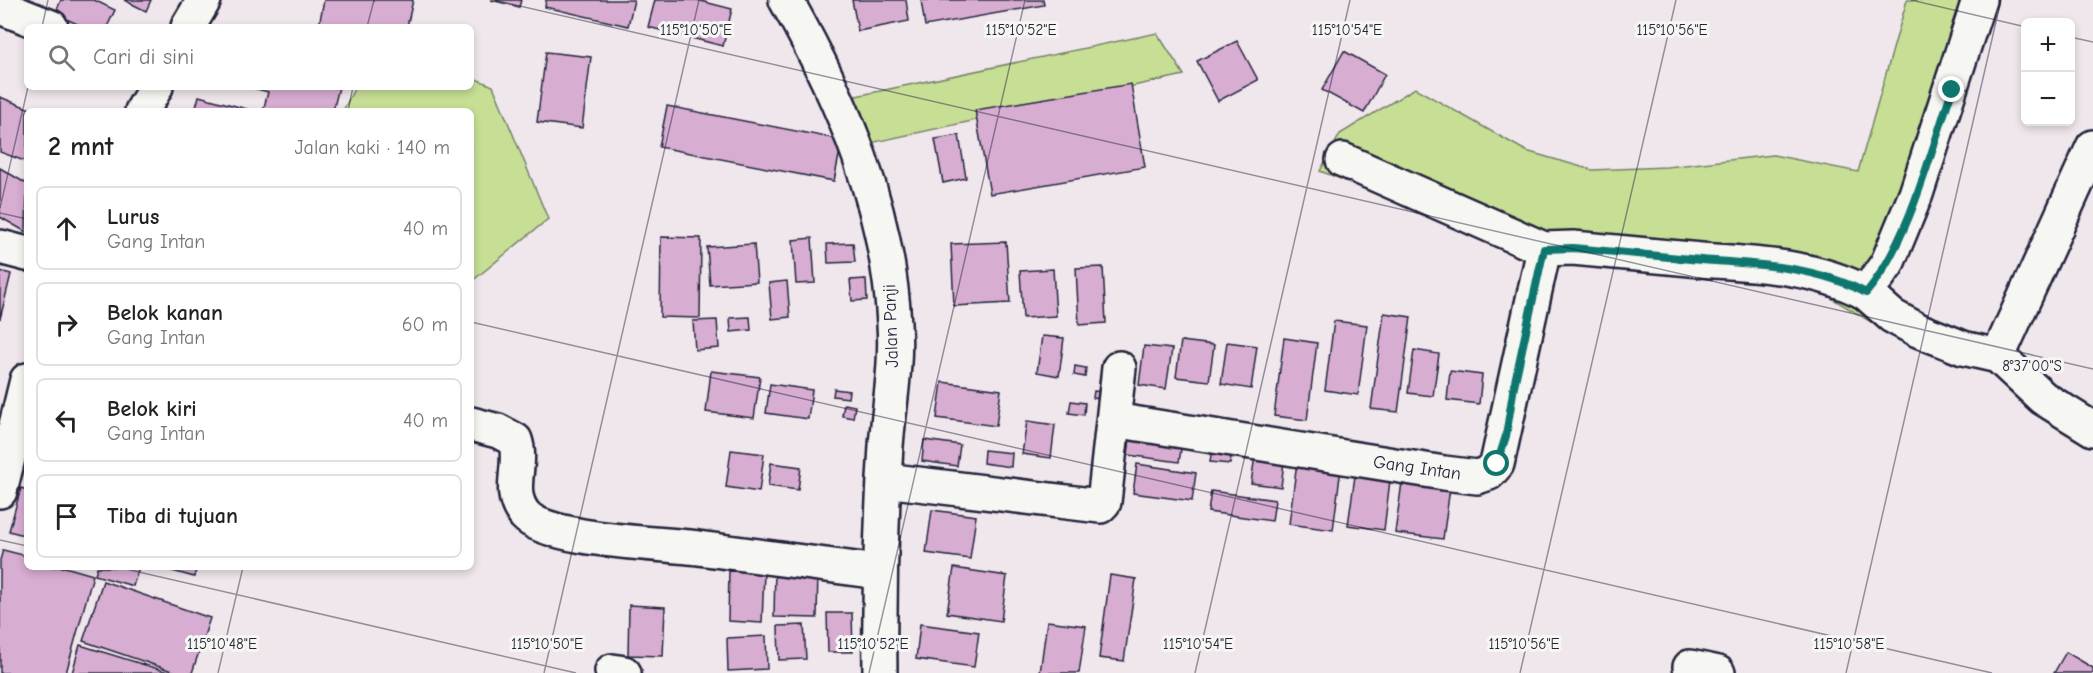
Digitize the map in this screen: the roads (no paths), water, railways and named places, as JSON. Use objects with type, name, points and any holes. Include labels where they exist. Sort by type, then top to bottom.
[{"type":"street","points":[[190,24],[204,0]]},
{"type":"street","name":"Jalan Panji","points":[[786,0],[814,52],[847,124],[870,181],[884,240],[894,325],[879,572],[880,673]]},
{"type":"street","points":[[1866,293],[1887,264],[1916,194],[1979,0]]},
{"type":"street","points":[[0,8],[43,24]]},
{"type":"street","points":[[144,108],[154,90]]},
{"type":"street","points":[[1998,356],[2093,147]]},
{"type":"street","points":[[1343,160],[1544,249],[1573,248],[1750,264],[1844,281],[1866,293],[1892,316],[1918,330],[1963,348],[1998,356],[2043,398],[2093,429]]},
{"type":"street","points":[[0,247],[24,253]]},
{"type":"street","name":"Gang Intan","points":[[1114,420],[1444,473],[1478,477],[1489,473],[1497,464],[1506,436],[1514,386],[1544,249]]},
{"type":"street","points":[[885,480],[1100,506],[1104,502],[1119,368]]},
{"type":"street","points":[[0,491],[18,409]]},
{"type":"street","points":[[474,425],[498,431],[515,440],[514,487],[518,504],[526,516],[547,527],[596,538],[879,572]]}]
